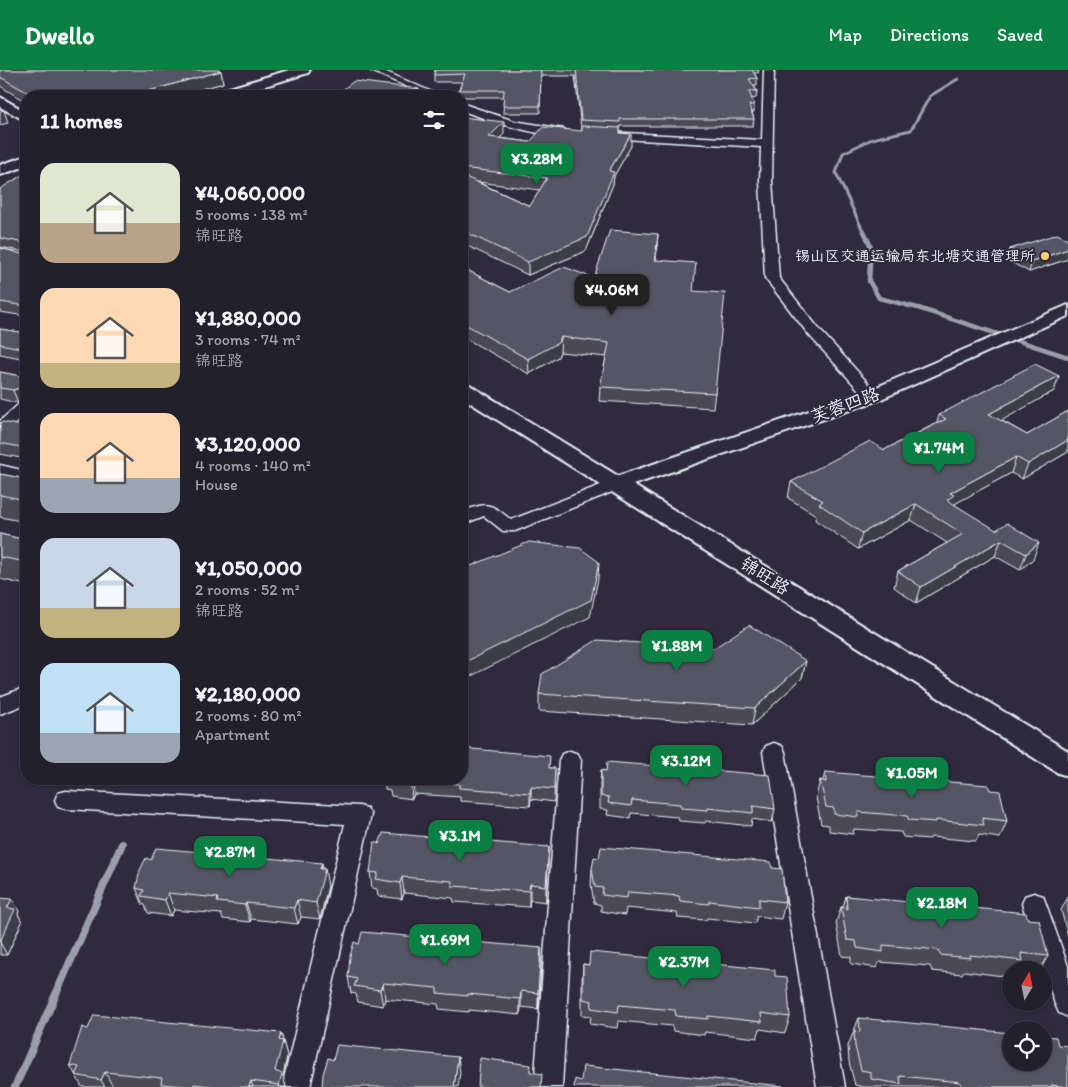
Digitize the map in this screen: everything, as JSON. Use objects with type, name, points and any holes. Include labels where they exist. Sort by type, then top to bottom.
[{"type":"main road","points":[[238,90],[304,70]]},
{"type":"main road","points":[[252,90],[317,70]]},
{"type":"main road","points":[[0,165],[20,158]]},
{"type":"main road","points":[[0,170],[20,164]]},
{"type":"street","points":[[374,70],[422,90]]},
{"type":"street","points":[[769,70],[766,181],[772,278],[814,332],[872,396]]},
{"type":"street","points":[[0,101],[20,113]]},
{"type":"street","points":[[468,109],[504,123],[538,130],[574,133]]},
{"type":"street","points":[[593,134],[767,144]]},
{"type":"street","name":"芙蓉四路","points":[[616,484],[872,396],[1068,310]]},
{"type":"street","name":"锦旺路","points":[[468,392],[1068,765]]},
{"type":"street","points":[[0,430],[20,412]]},
{"type":"street","points":[[0,470],[20,475]]},
{"type":"street","points":[[468,515],[486,509],[509,526],[616,484]]},
{"type":"street","points":[[0,706],[20,698]]},
{"type":"street","points":[[774,752],[831,1087]]},
{"type":"street","points":[[548,1087],[570,760]]},
{"type":"street","points":[[66,800],[359,815],[296,1087]]},
{"type":"street","points":[[1034,904],[1068,1004]]},
{"type":"building","points":[[0,70],[221,71],[152,90],[23,90],[0,77]]},
{"type":"building","points":[[435,70],[541,70],[540,106],[503,106],[504,90],[459,90],[465,74],[434,75]]},
{"type":"building","points":[[576,70],[752,70],[757,78],[749,79],[757,91],[749,91],[754,105],[749,105],[754,119],[620,119],[620,122],[581,120]]},
{"type":"building","points":[[354,81],[419,89],[418,90],[342,90]]},
{"type":"building","points":[[468,118],[504,122],[489,137],[530,142],[543,127],[582,131],[582,126],[620,128],[620,133],[631,134],[609,171],[614,172],[587,237],[528,262],[468,233],[468,178],[530,206],[547,178],[468,169]]},
{"type":"building","points":[[20,176],[20,242],[0,238],[0,189]]},
{"type":"building","points":[[610,230],[658,234],[655,260],[696,263],[693,291],[725,293],[715,393],[600,387],[609,343],[561,337],[558,343],[528,359],[468,326],[468,271],[510,292],[564,267],[594,278]]},
{"type":"building","points":[[1057,234],[1068,239],[1068,249],[1032,261],[1010,249]]},
{"type":"building","points":[[0,248],[20,253],[20,305],[0,302]]},
{"type":"building","points":[[0,329],[20,332],[20,348],[0,344]]},
{"type":"building","points":[[1035,364],[1059,376],[989,414],[1027,435],[1068,411],[1068,440],[1028,464],[1016,457],[950,493],[954,495],[947,500],[996,530],[1007,523],[1039,543],[1026,554],[1001,540],[921,587],[898,571],[963,534],[916,504],[862,533],[819,504],[823,501],[791,482],[870,441],[884,450],[946,419],[939,415]]},
{"type":"building","points":[[0,372],[20,376],[20,388],[13,390],[0,388]]},
{"type":"building","points":[[0,423],[20,426],[20,447],[0,443]]},
{"type":"building","points":[[0,474],[20,478],[20,499],[0,495]]},
{"type":"building","points":[[0,534],[20,539],[20,561],[0,557]]},
{"type":"building","points":[[529,542],[580,548],[599,562],[591,600],[468,661],[468,567]]},
{"type":"building","points":[[749,625],[806,661],[755,708],[539,694],[542,674],[597,640],[714,648]]},
{"type":"building","points":[[468,749],[550,756],[549,768],[555,768],[554,789],[531,787],[530,793],[459,788],[459,785],[468,785]]},
{"type":"building","points":[[607,762],[770,775],[775,809],[753,806],[753,813],[708,808],[708,810],[681,808],[680,804],[632,800],[631,806],[608,803],[609,797],[601,796],[601,770],[606,771]]},
{"type":"building","points":[[825,772],[988,785],[990,790],[1000,791],[1007,821],[982,818],[984,825],[936,820],[936,822],[909,820],[907,816],[858,812],[858,817],[834,814],[834,808],[826,807],[820,780],[826,782]]},
{"type":"building","points":[[383,833],[549,847],[546,886],[530,884],[529,891],[452,886],[452,881],[402,877],[400,883],[376,879],[378,873],[370,872],[374,842],[379,844]]},
{"type":"building","points":[[601,847],[771,862],[772,868],[782,869],[785,902],[759,899],[759,907],[709,901],[709,904],[680,901],[679,896],[628,892],[627,898],[602,895],[603,888],[595,887],[592,869],[594,857],[599,858]]},
{"type":"building","points":[[156,848],[322,863],[320,869],[325,869],[316,903],[297,900],[294,908],[217,902],[218,898],[168,893],[165,900],[141,896],[144,890],[136,888],[140,870],[146,858],[151,860]]},
{"type":"building","points":[[846,896],[1026,913],[1028,919],[1039,920],[1048,956],[1021,953],[1023,961],[970,955],[970,958],[940,955],[938,950],[883,945],[883,952],[857,948],[856,941],[847,940],[841,907],[847,909]]},
{"type":"building","points":[[0,898],[12,899],[7,908],[15,909],[0,942]]},
{"type":"building","points":[[362,932],[541,948],[538,993],[521,991],[520,999],[437,993],[437,988],[383,983],[380,990],[354,986],[357,979],[348,977],[350,956],[354,942],[359,944]]},
{"type":"building","points":[[590,952],[775,970],[775,976],[787,977],[790,1017],[761,1013],[762,1022],[708,1016],[708,1019],[676,1016],[675,1010],[619,1005],[618,1012],[591,1008],[592,1001],[583,999],[583,964],[589,965]]},
{"type":"building","points":[[94,1015],[281,1033],[279,1040],[283,1041],[275,1071],[282,1074],[279,1085],[251,1081],[249,1087],[219,1087],[194,1084],[193,1087],[161,1084],[162,1078],[105,1072],[101,1080],[75,1075],[79,1067],[70,1065],[82,1027],[88,1029]]},
{"type":"building","points":[[859,1018],[1002,1032],[1002,1071],[1052,1071],[1052,1037],[1056,1037],[1058,1045],[1068,1046],[1068,1087],[1051,1085],[1051,1087],[962,1087],[960,1082],[900,1076],[901,1084],[871,1079],[871,1072],[861,1070],[855,1046],[854,1031],[860,1032]]},
{"type":"building","points":[[337,1045],[458,1057],[454,1087],[322,1087],[323,1074],[328,1058],[333,1060]]},
{"type":"building","points":[[480,1058],[531,1065],[530,1072],[542,1074],[541,1087],[478,1087]]},
{"type":"building","points":[[583,1066],[783,1087],[574,1087],[575,1079],[581,1081]]},
{"type":"waterway","points":[[864,233],[836,173],[843,153],[872,139],[911,130],[930,96],[958,79]]},
{"type":"waterway","points":[[864,231],[871,247],[869,281],[879,298],[918,308],[1068,357]]},
{"type":"waterway","points":[[15,1087],[122,844]]},
{"type":"place","name":"锡山区交通运输局东北塘交通管理所","points":[[1045,256]]}]
